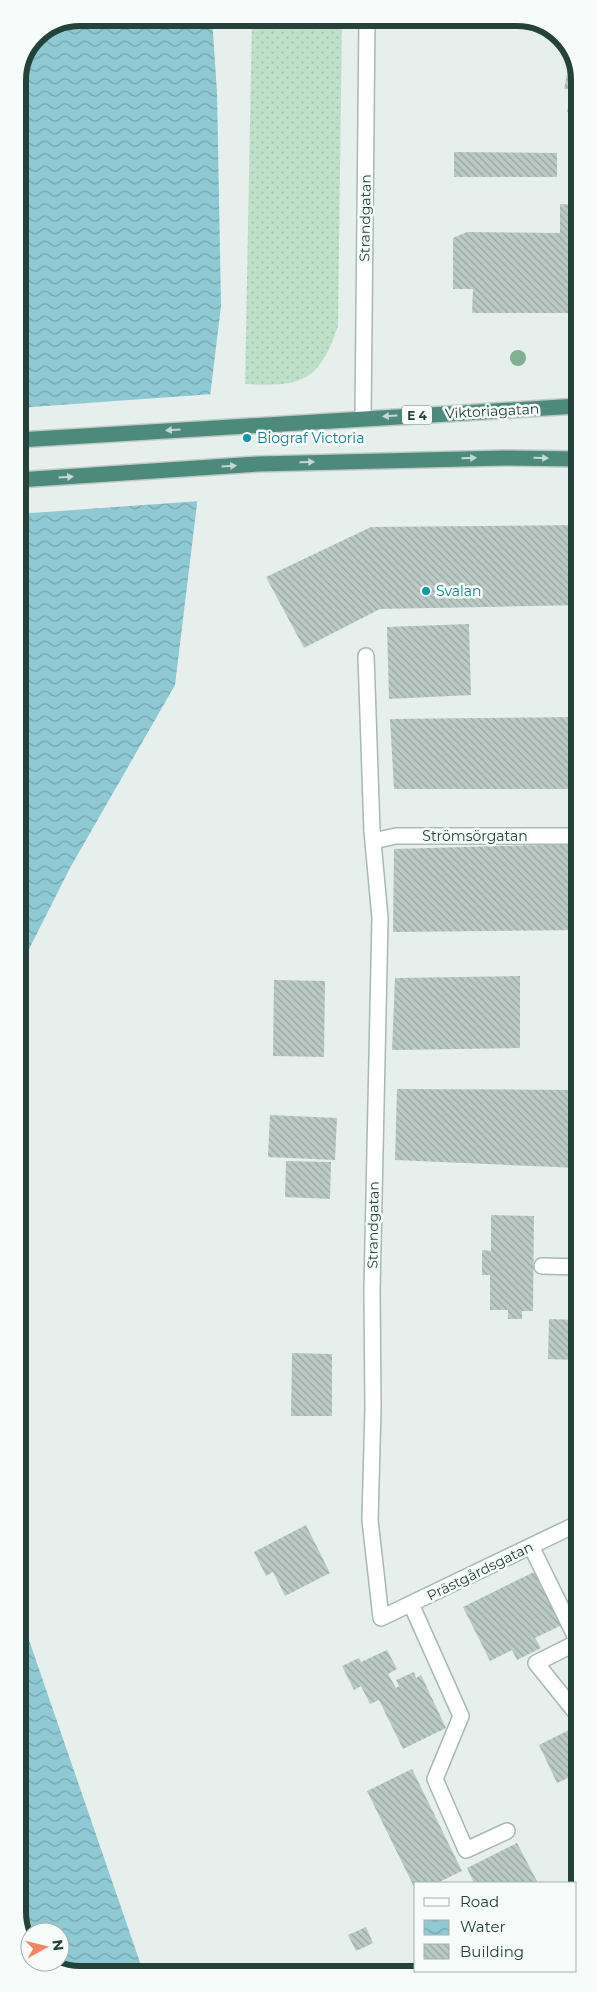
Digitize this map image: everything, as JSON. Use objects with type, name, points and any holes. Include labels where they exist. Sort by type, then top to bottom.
[{"type":"highway","name":"Viktoriagatan","points":[[26,439],[571,406]]},
{"type":"highway","points":[[26,479],[258,464],[504,458],[571,459]]},
{"type":"street","name":"Strandgatan","points":[[363,418],[366,26]]},
{"type":"street","name":"Strandgatan","points":[[366,656],[372,836],[380,918],[372,1290],[373,1408],[370,1520],[381,1618]]},
{"type":"street","name":"Strömsörgatan","points":[[372,836],[571,836]]},
{"type":"street","points":[[542,1266],[571,1267]]},
{"type":"street","name":"Prästgårdsgatan","points":[[381,1618],[531,1546],[571,1531]]},
{"type":"street","points":[[531,1546],[571,1628]]},
{"type":"street","points":[[411,1604],[461,1716],[434,1779],[466,1850],[507,1831]]},
{"type":"street","points":[[571,1646],[536,1663],[571,1707]]},
{"type":"green space","points":[[252,26],[342,26],[338,326],[323,359],[315,370],[306,377],[294,382],[281,384],[245,384]]},
{"type":"water","points":[[213,26],[217,92],[221,306],[175,685],[70,868],[26,955],[27,70],[35,50],[42,42],[50,35],[70,27]]},
{"type":"water","points":[[26,1631],[141,1966],[70,1965],[70,1922],[27,1922]]},
{"type":"pier","points":[[213,394],[200,501],[26,513],[26,407]]},
{"type":"building","points":[[569,66],[571,89],[564,89]]},
{"type":"building","points":[[571,94],[571,113],[567,112]]},
{"type":"building","points":[[454,152],[557,153],[557,177],[454,177]]},
{"type":"building","points":[[560,204],[571,205],[571,313],[472,313],[473,289],[453,289],[453,238],[467,232],[560,233]]},
{"type":"building","name":"Svalan","points":[[571,525],[571,605],[380,609],[304,648],[266,577],[371,527]]},
{"type":"building","points":[[469,624],[471,695],[389,699],[387,627]]},
{"type":"building","points":[[571,717],[571,789],[394,789],[390,719]]},
{"type":"building","points":[[571,844],[571,930],[393,932],[394,849]]},
{"type":"building","points":[[520,976],[520,1048],[392,1050],[395,978]]},
{"type":"building","points":[[274,980],[325,981],[324,1057],[273,1056]]},
{"type":"building","points":[[397,1089],[571,1090],[571,1168],[395,1160]]},
{"type":"building","points":[[270,1115],[337,1118],[335,1160],[268,1157]]},
{"type":"building","points":[[286,1161],[331,1162],[330,1199],[285,1197]]},
{"type":"building","points":[[491,1215],[534,1216],[533,1311],[522,1311],[522,1319],[508,1319],[508,1310],[490,1310],[490,1275],[482,1275],[482,1250],[491,1251]]},
{"type":"building","points":[[549,1319],[571,1320],[571,1360],[548,1359]]},
{"type":"building","points":[[292,1353],[332,1354],[332,1416],[291,1416]]},
{"type":"building","points":[[306,1525],[330,1573],[285,1596],[273,1572],[266,1576],[254,1552]]},
{"type":"building","points":[[536,1571],[562,1625],[535,1638],[541,1648],[517,1660],[512,1650],[490,1661],[463,1607]]},
{"type":"building","points":[[387,1650],[397,1669],[388,1674],[396,1688],[399,1686],[396,1680],[414,1672],[416,1678],[421,1675],[446,1728],[403,1749],[379,1700],[370,1704],[361,1686],[354,1690],[342,1666],[359,1658],[361,1662]]},
{"type":"building","points":[[571,1729],[571,1777],[557,1783],[539,1745]]},
{"type":"building","points":[[412,1769],[462,1871],[439,1882],[414,1882],[414,1887],[367,1791]]},
{"type":"building","points":[[517,1843],[537,1882],[474,1882],[467,1868]]},
{"type":"building","points":[[366,1927],[373,1943],[356,1951],[348,1935]]},
{"type":"place","name":"Biograf Victoria","points":[[247,438]]},
{"type":"place","name":"Svalan","points":[[426,591]]}]
